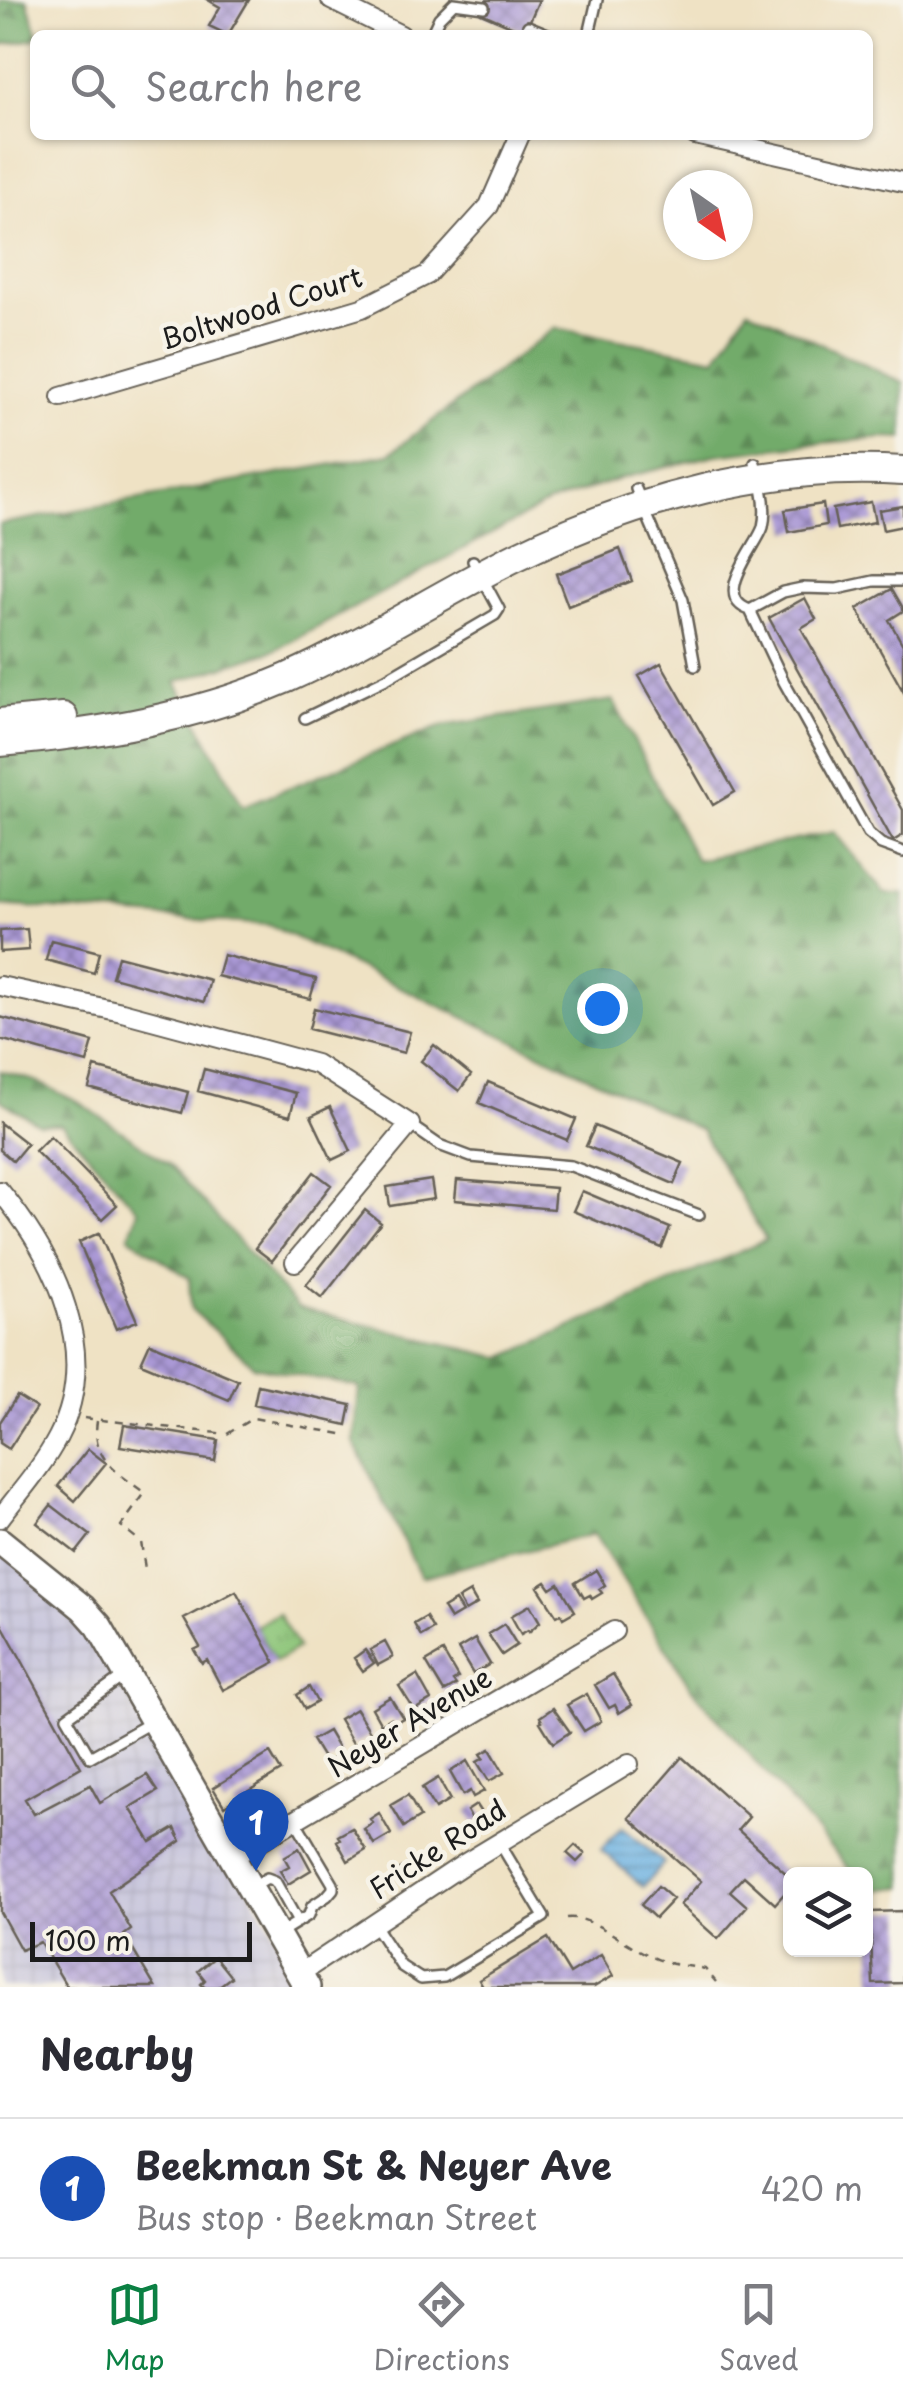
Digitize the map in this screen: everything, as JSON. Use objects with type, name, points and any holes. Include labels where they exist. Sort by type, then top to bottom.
[{"type":"main road","points":[[0,723],[107,712],[164,700],[278,664],[476,568],[558,536],[640,497],[706,488],[758,471],[842,454],[903,454]]},
{"type":"main road","points":[[758,471],[903,471]]},
{"type":"main road","points":[[0,742],[46,739],[147,722],[234,698],[349,648],[476,568]]},
{"type":"main road","points":[[0,1541],[83,1608],[99,1626],[248,1888],[287,1928],[295,1983]]},
{"type":"street","points":[[331,0],[390,30]]},
{"type":"street","name":"Boltwood Court","points":[[62,397],[362,308],[427,274],[489,206],[518,140]]},
{"type":"street","points":[[717,140],[903,182]]},
{"type":"street","points":[[0,986],[122,1012],[316,1064],[410,1124],[295,1262]]},
{"type":"street","points":[[0,1192],[38,1244],[54,1275],[69,1314],[76,1374],[68,1416],[49,1454],[0,1518]]},
{"type":"street","name":"Neyer Avenue","points":[[231,1858],[614,1632]]},
{"type":"street","name":"Fricke Road","points":[[295,1983],[374,1925],[500,1842],[629,1764]]},
{"type":"lane","points":[[591,30],[597,0]]},
{"type":"lane","points":[[433,30],[454,3],[484,7]]},
{"type":"lane","points":[[528,26],[538,30]]},
{"type":"lane","points":[[758,471],[765,510],[762,531],[742,562],[735,587],[742,608],[750,610],[784,592],[802,588],[837,589],[874,581],[903,581]]},
{"type":"lane","points":[[640,497],[683,600],[695,666]]},
{"type":"lane","points":[[305,718],[386,679],[495,615],[499,609],[496,601],[476,568]]},
{"type":"lane","points":[[750,610],[784,682],[868,832],[880,844],[903,852]]},
{"type":"lane","points":[[410,1124],[439,1145],[471,1157],[571,1166],[699,1215]]},
{"type":"lane","points":[[126,1674],[68,1716],[90,1757],[153,1722]]},
{"type":"lane","points":[[287,1928],[309,1915],[312,1906],[333,1889],[295,1820]]},
{"type":"lane","points":[[374,1925],[401,1966],[421,1979],[444,1978],[544,1917],[500,1842]]},
{"type":"path","points":[[68,1416],[228,1434],[253,1418],[347,1435]]},
{"type":"path","points":[[97,1419],[95,1435],[106,1463],[145,1493],[121,1526],[141,1542],[145,1570]]},
{"type":"path","points":[[567,1918],[593,1922],[631,1948],[666,1962],[705,1969],[716,1982]]},
{"type":"shaded area","points":[[0,1541],[83,1608],[307,1987],[0,1987]]},
{"type":"green space","points":[[0,0],[27,0],[36,30],[30,30],[30,40],[0,45]]},
{"type":"green space","points":[[748,309],[903,383],[903,439],[807,444],[715,455],[622,478],[549,503],[275,650],[176,682],[243,806],[442,726],[613,700],[696,860],[834,832],[885,894],[903,894],[903,1887],[873,1890],[873,1867],[848,1867],[691,1688],[594,1534],[421,1577],[354,1442],[359,1387],[254,1366],[191,1309],[189,1278],[129,1237],[138,1210],[61,1124],[39,1124],[0,1100],[0,1071],[35,1081],[82,1104],[169,1164],[298,1308],[502,1358],[766,1240],[701,1130],[269,925],[0,905],[0,524],[389,454],[555,328],[716,358]]},
{"type":"green space","points":[[278,1613],[298,1648],[275,1662],[255,1626]]},
{"type":"water","points":[[622,1827],[664,1863],[643,1887],[601,1850]]},
{"type":"building","points":[[208,0],[249,0],[231,30],[209,26],[220,7]]},
{"type":"building","points":[[487,0],[539,0],[526,30],[481,13]]},
{"type":"building","points":[[871,502],[875,522],[837,529],[833,509]]},
{"type":"building","points":[[823,504],[826,525],[789,532],[785,510]]},
{"type":"building","points":[[903,506],[903,526],[883,530],[879,510]]},
{"type":"building","points":[[620,549],[632,581],[568,606],[556,574]]},
{"type":"building","points":[[892,589],[903,608],[889,620],[903,645],[903,691],[857,609]]},
{"type":"building","points":[[805,598],[816,619],[801,628],[903,810],[903,835],[893,841],[769,618]]},
{"type":"building","points":[[661,663],[735,792],[713,805],[639,676]]},
{"type":"building","points":[[27,929],[29,950],[0,952],[0,931]]},
{"type":"building","points":[[51,940],[99,952],[94,973],[46,960]]},
{"type":"building","points":[[223,955],[316,979],[310,999],[217,976]]},
{"type":"building","points":[[118,956],[210,980],[204,1002],[112,977]]},
{"type":"building","points":[[314,1008],[410,1032],[404,1053],[309,1029]]},
{"type":"building","points":[[0,1017],[93,1042],[87,1063],[0,1039]]},
{"type":"building","points":[[434,1045],[471,1075],[459,1091],[421,1061]]},
{"type":"building","points":[[95,1067],[188,1092],[182,1113],[89,1088]]},
{"type":"building","points":[[204,1069],[296,1093],[290,1116],[198,1091]]},
{"type":"building","points":[[488,1082],[576,1119],[567,1140],[479,1103]]},
{"type":"building","points":[[330,1107],[351,1151],[332,1160],[311,1116]]},
{"type":"building","points":[[0,1123],[27,1144],[13,1161],[0,1150]]},
{"type":"building","points":[[595,1126],[683,1163],[674,1184],[586,1146]]},
{"type":"building","points":[[50,1136],[117,1205],[102,1219],[35,1151]]},
{"type":"building","points":[[314,1172],[331,1185],[272,1261],[255,1248]]},
{"type":"building","points":[[431,1180],[434,1199],[390,1206],[387,1187]]},
{"type":"building","points":[[457,1180],[555,1188],[553,1209],[455,1200]]},
{"type":"building","points":[[582,1191],[670,1228],[662,1248],[573,1211]]},
{"type":"building","points":[[365,1210],[381,1223],[322,1298],[306,1285]]},
{"type":"building","points":[[99,1233],[137,1321],[116,1329],[79,1242]]},
{"type":"building","points":[[150,1343],[238,1380],[229,1400],[141,1363]]},
{"type":"building","points":[[258,1385],[351,1405],[347,1425],[254,1404]]},
{"type":"building","points":[[17,1396],[36,1408],[9,1449],[0,1443],[0,1422]]},
{"type":"building","points":[[124,1425],[218,1440],[215,1461],[120,1446]]},
{"type":"building","points":[[88,1449],[106,1463],[75,1501],[58,1486]]},
{"type":"building","points":[[51,1505],[90,1535],[76,1553],[37,1523]]},
{"type":"building","points":[[596,1570],[605,1585],[599,1589],[602,1593],[592,1599],[590,1595],[584,1598],[575,1583]]},
{"type":"building","points":[[546,1582],[551,1589],[559,1584],[575,1611],[563,1618],[561,1614],[557,1616],[538,1587]]},
{"type":"building","points":[[236,1591],[275,1662],[223,1690],[207,1660],[202,1663],[194,1650],[200,1647],[184,1619]]},
{"type":"building","points":[[470,1592],[477,1604],[465,1611],[458,1599]]},
{"type":"building","points":[[455,1601],[462,1612],[450,1619],[443,1608]]},
{"type":"building","points":[[530,1605],[540,1622],[521,1634],[511,1616]]},
{"type":"building","points":[[426,1617],[433,1629],[421,1636],[414,1624]]},
{"type":"building","points":[[0,1621],[81,1767],[25,1799],[34,1814],[90,1785],[100,1803],[147,1775],[158,1791],[130,1808],[151,1842],[175,1828],[181,1841],[109,1891],[131,1930],[124,1935],[155,1987],[67,1987],[40,1942],[21,1950],[0,1912]]},
{"type":"building","points":[[504,1624],[517,1645],[502,1655],[488,1634]]},
{"type":"building","points":[[475,1639],[490,1664],[473,1674],[458,1649]]},
{"type":"building","points":[[385,1642],[393,1657],[378,1665],[370,1650]]},
{"type":"building","points":[[365,1650],[374,1663],[363,1671],[354,1658]]},
{"type":"building","points":[[443,1652],[458,1678],[453,1681],[456,1685],[444,1692],[426,1662]]},
{"type":"building","points":[[613,1674],[632,1705],[619,1713],[615,1705],[609,1708],[595,1685]]},
{"type":"building","points":[[417,1675],[431,1700],[414,1710],[399,1686]]},
{"type":"building","points":[[309,1687],[317,1702],[305,1709],[297,1695]]},
{"type":"building","points":[[587,1694],[601,1721],[584,1731],[567,1705]]},
{"type":"building","points":[[390,1697],[403,1718],[394,1723],[391,1718],[381,1724],[372,1708]]},
{"type":"building","points":[[553,1708],[570,1732],[553,1743],[540,1717]]},
{"type":"building","points":[[356,1709],[372,1735],[354,1745],[339,1719]]},
{"type":"building","points":[[328,1731],[341,1753],[326,1763],[312,1740]]},
{"type":"building","points":[[490,1749],[504,1773],[489,1781],[477,1762]]},
{"type":"building","points":[[270,1753],[281,1771],[224,1806],[213,1788]]},
{"type":"building","points":[[682,1757],[749,1817],[738,1830],[783,1871],[783,1895],[775,1904],[744,1876],[730,1891],[747,1906],[718,1939],[680,1905],[701,1881],[629,1818]]},
{"type":"building","points":[[467,1761],[484,1791],[473,1797],[470,1791],[463,1795],[450,1772]]},
{"type":"building","points":[[438,1778],[450,1800],[435,1809],[422,1788]]},
{"type":"building","points":[[254,1794],[264,1811],[243,1823],[234,1805]]},
{"type":"building","points":[[408,1795],[420,1817],[404,1827],[391,1805]]},
{"type":"building","points":[[476,1805],[484,1817],[474,1823],[467,1811]]},
{"type":"building","points":[[379,1813],[391,1834],[374,1844],[364,1829]]},
{"type":"building","points":[[352,1828],[366,1850],[348,1861],[337,1841],[338,1836]]},
{"type":"building","points":[[575,1845],[585,1854],[577,1862],[567,1853]]},
{"type":"building","points":[[299,1848],[311,1870],[288,1884],[280,1871],[289,1866],[284,1857]]},
{"type":"building","points":[[413,1861],[420,1872],[407,1880],[400,1869]]},
{"type":"building","points":[[658,1886],[673,1899],[655,1918],[641,1905]]},
{"type":"building","points":[[903,1911],[903,1983],[873,1984],[873,1912]]},
{"type":"building","points":[[548,1938],[570,1974],[601,1955],[613,1976],[594,1987],[483,1987],[479,1980]]},
{"type":"building","points":[[215,1957],[231,1977],[218,1987],[204,1987],[201,1984],[205,1980],[198,1971]]},
{"type":"place","name":"Beekman St & Neyer Ave","points":[[256,1871]]}]
